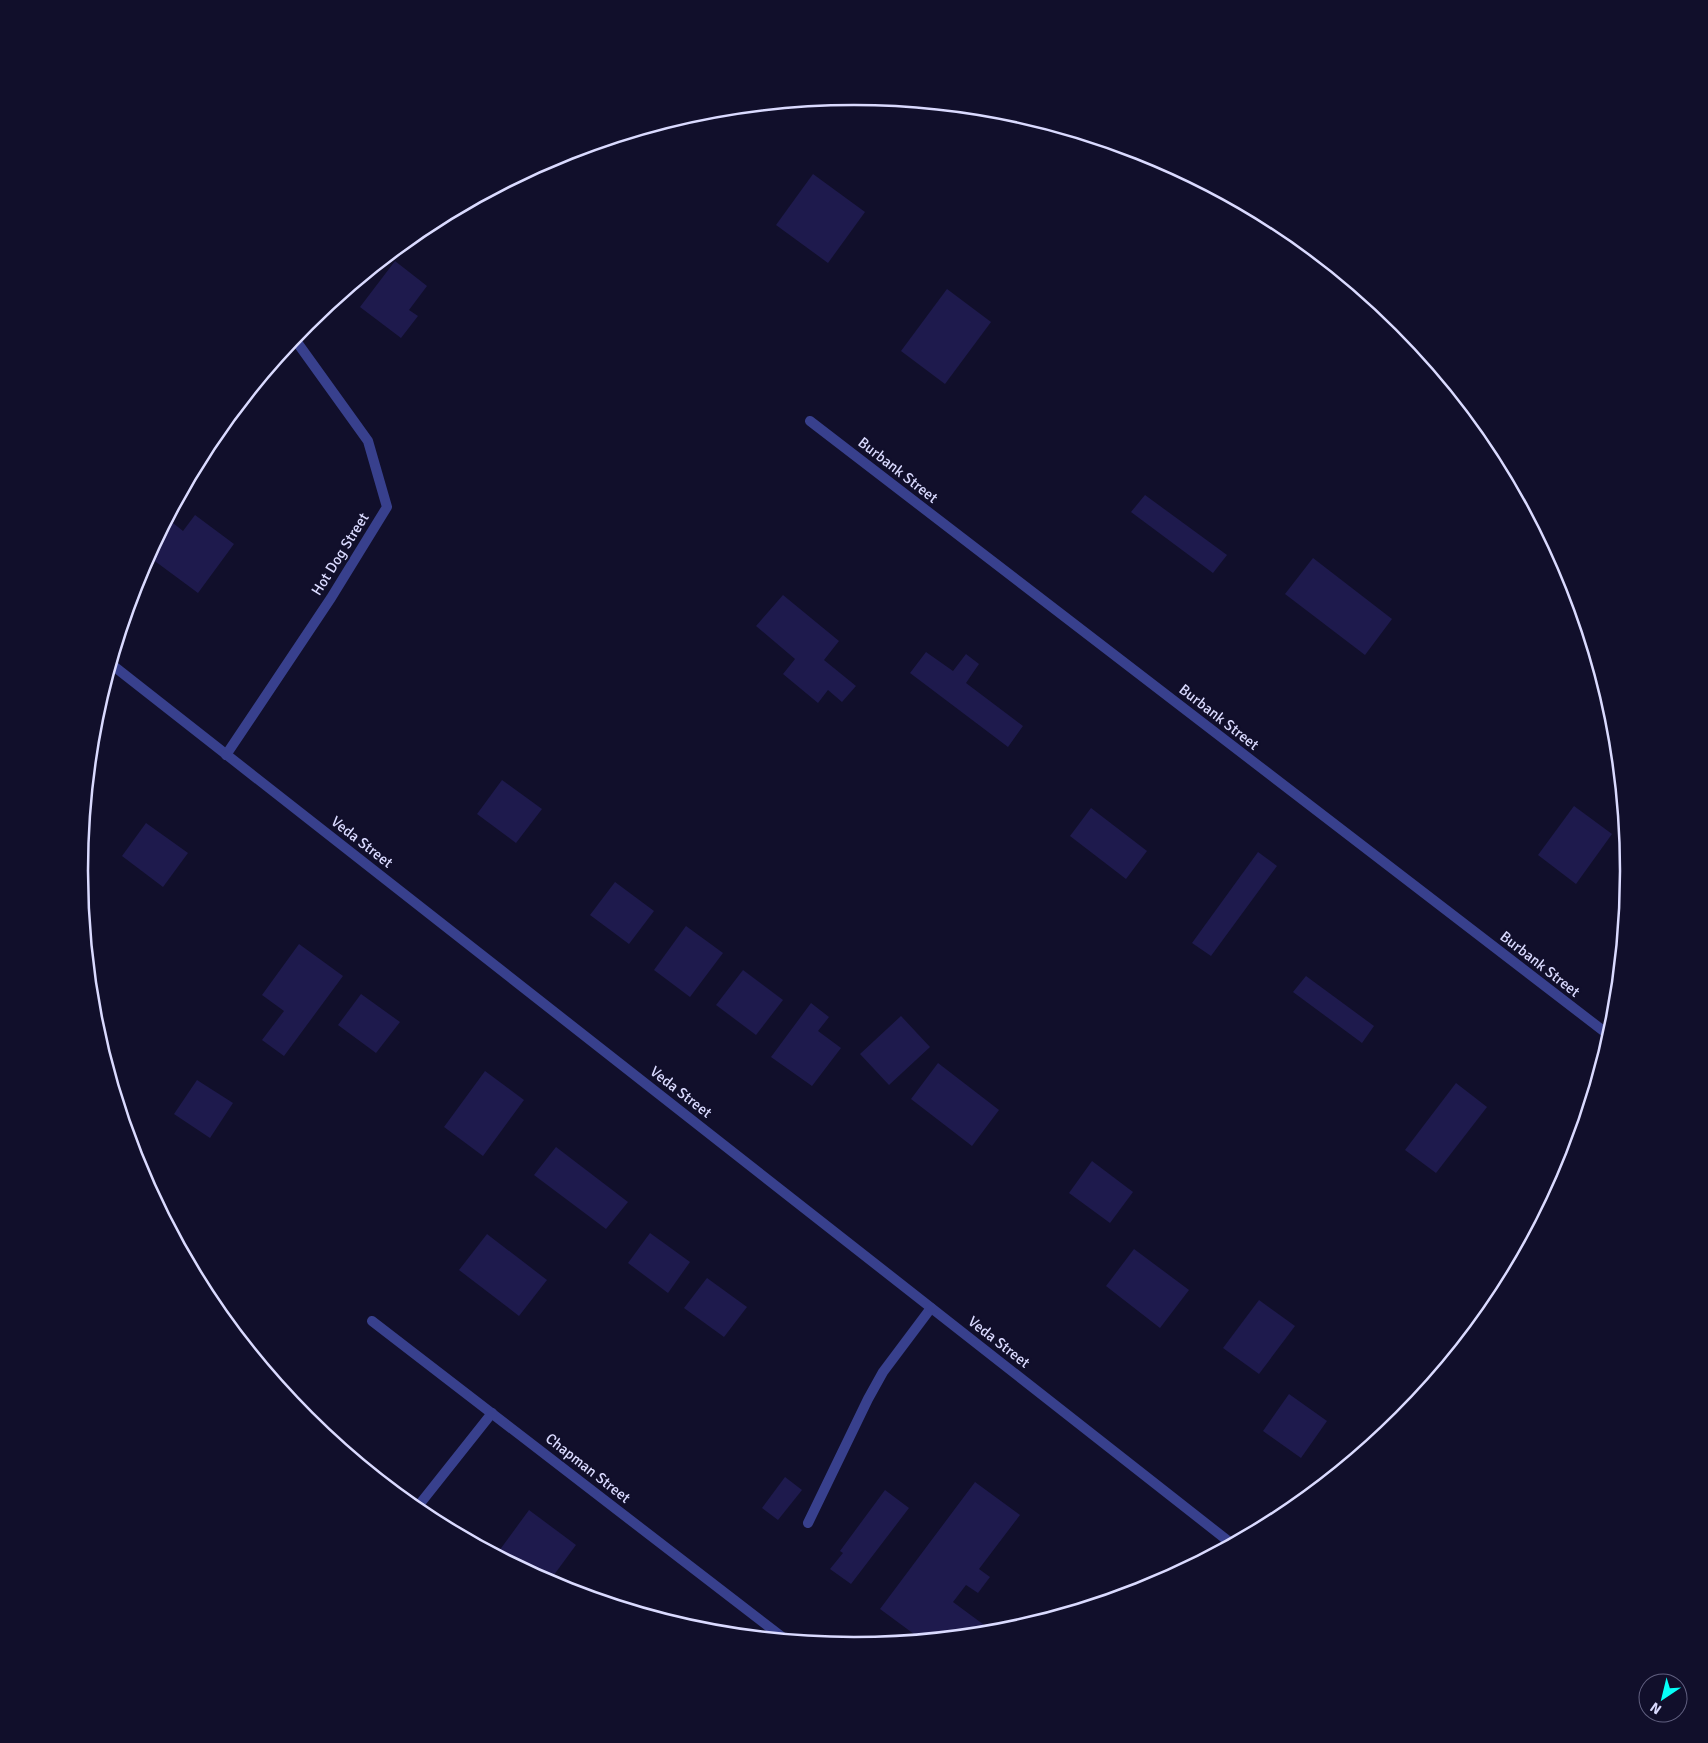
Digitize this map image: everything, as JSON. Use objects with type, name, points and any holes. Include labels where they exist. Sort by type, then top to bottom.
[{"type":"street","name":"Hot Dog Street","points":[[226,755],[331,598],[387,507],[368,441],[298,345]]},
{"type":"street","name":"Burbank Street","points":[[810,421],[1604,1031]]},
{"type":"street","name":"Veda Street","points":[[116,668],[1227,1540]]},
{"type":"street","points":[[808,1522],[883,1372],[931,1308]]},
{"type":"street","name":"Chapman Street","points":[[372,1321],[777,1633]]},
{"type":"street","points":[[420,1503],[492,1413]]},
{"type":"building","points":[[813,174],[865,212],[828,263],[776,225]]},
{"type":"building","points":[[395,261],[427,286],[409,310],[418,316],[401,338],[360,307]]},
{"type":"building","points":[[947,289],[991,322],[945,384],[901,351]]},
{"type":"building","points":[[1145,495],[1227,555],[1213,573],[1131,512]]},
{"type":"building","points":[[195,515],[234,544],[198,593],[154,560],[172,522],[183,531]]},
{"type":"building","points":[[1313,558],[1392,619],[1365,655],[1285,594]]},
{"type":"building","points":[[783,595],[839,641],[824,660],[856,686],[842,702],[828,690],[818,703],[783,674],[795,659],[756,626]]},
{"type":"building","points":[[926,652],[953,671],[966,654],[979,664],[966,683],[1023,726],[1008,747],[910,673]]},
{"type":"building","points":[[502,780],[542,809],[516,843],[477,814]]},
{"type":"building","points":[[1574,806],[1612,834],[1576,884],[1538,855]]},
{"type":"building","points":[[1091,808],[1147,851],[1126,879],[1070,836]]},
{"type":"building","points":[[146,823],[188,853],[163,887],[122,856]]},
{"type":"building","points":[[1258,852],[1277,866],[1211,956],[1192,943]]},
{"type":"building","points":[[615,882],[654,911],[629,944],[590,915]]},
{"type":"building","points":[[686,926],[723,953],[690,997],[654,970]]},
{"type":"building","points":[[299,944],[343,976],[284,1056],[262,1040],[284,1011],[262,995]]},
{"type":"building","points":[[743,970],[783,1000],[756,1035],[716,1005]]},
{"type":"building","points":[[1306,976],[1374,1026],[1362,1043],[1293,992]]},
{"type":"building","points":[[361,994],[400,1022],[376,1053],[338,1025]]},
{"type":"building","points":[[811,1003],[829,1017],[818,1031],[841,1048],[812,1086],[771,1057]]},
{"type":"building","points":[[901,1016],[930,1047],[889,1085],[860,1054]]},
{"type":"building","points":[[938,1063],[999,1110],[972,1146],[911,1099]]},
{"type":"building","points":[[485,1071],[524,1100],[483,1156],[444,1127]]},
{"type":"building","points":[[197,1080],[233,1103],[210,1138],[174,1114]]},
{"type":"building","points":[[1456,1083],[1487,1107],[1436,1173],[1405,1150]]},
{"type":"building","points":[[556,1147],[628,1202],[606,1229],[534,1175]]},
{"type":"building","points":[[1092,1161],[1133,1192],[1110,1223],[1069,1193]]},
{"type":"building","points":[[650,1233],[690,1262],[668,1293],[628,1263]]},
{"type":"building","points":[[487,1234],[547,1280],[519,1316],[459,1270]]},
{"type":"building","points":[[1134,1249],[1189,1290],[1160,1328],[1106,1286]]},
{"type":"building","points":[[707,1278],[747,1307],[724,1337],[684,1308]]},
{"type":"building","points":[[1259,1300],[1295,1326],[1259,1374],[1223,1348]]},
{"type":"building","points":[[1289,1394],[1327,1421],[1301,1458],[1263,1431]]},
{"type":"building","points":[[785,1477],[802,1490],[778,1520],[762,1508]]},
{"type":"building","points":[[975,1482],[1020,1515],[979,1569],[990,1577],[978,1593],[966,1585],[953,1602],[985,1626],[915,1635],[880,1609]]},
{"type":"building","points":[[885,1490],[909,1508],[851,1584],[830,1569],[843,1553],[840,1551]]},
{"type":"building","points":[[529,1510],[576,1545],[553,1576],[499,1550]]}]
